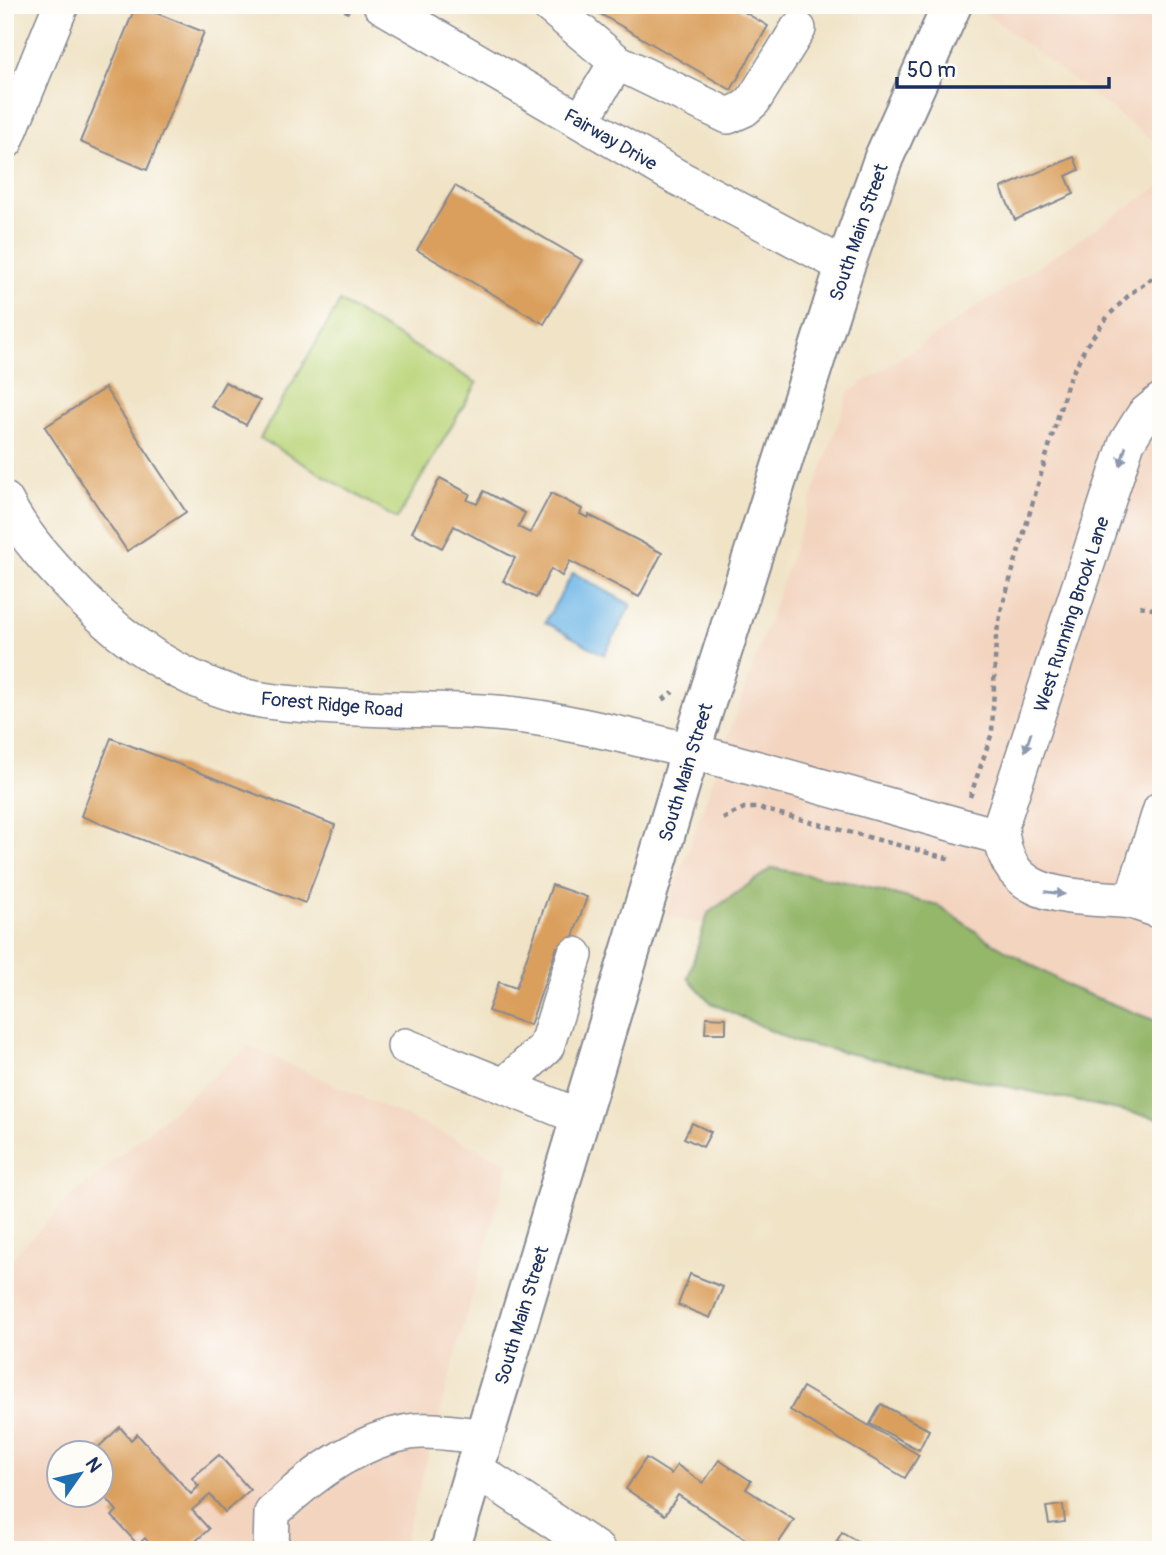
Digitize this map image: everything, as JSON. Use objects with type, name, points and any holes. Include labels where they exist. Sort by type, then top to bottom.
[{"type":"main road","name":"South Main Street","points":[[450,1550],[691,750],[845,267],[884,157],[952,5]]},
{"type":"street","points":[[5,142],[61,5]]},
{"type":"street","points":[[549,5],[617,62],[728,116],[744,109],[753,101],[798,29]]},
{"type":"street","name":"Fairway Drive","points":[[370,11],[580,121],[845,267]]},
{"type":"street","points":[[580,121],[617,62]]},
{"type":"street","name":"West Running Brook Lane","points":[[1001,837],[1000,825],[1127,442],[1144,415],[1161,401]]},
{"type":"street","name":"Forest Ridge Road","points":[[7,510],[36,548],[109,625],[169,665],[236,695],[341,708],[492,713],[553,720],[691,750]]},
{"type":"street","points":[[691,750],[1001,837],[1004,855],[1015,873],[1036,889],[1146,906],[1161,809]]},
{"type":"street","points":[[505,1086],[546,1047],[575,955]]},
{"type":"street","points":[[405,1046],[580,1117]]},
{"type":"street","points":[[271,1550],[272,1513],[309,1477],[359,1450],[410,1432],[480,1452],[597,1550]]},
{"type":"path","points":[[336,5],[370,11]]},
{"type":"path","points":[[723,819],[744,808],[758,808],[947,858],[992,733],[996,637],[1001,611],[1068,382],[1086,346],[1109,314],[1161,272]]},
{"type":"path","points":[[1140,606],[1161,611]]},
{"type":"path","points":[[663,700],[675,688]]},
{"type":"shaded area","points":[[989,5],[1161,5],[1161,147],[985,13]]},
{"type":"shaded area","points":[[1161,185],[1161,1035],[665,916],[849,392]]},
{"type":"shaded area","points":[[249,1046],[509,1163],[402,1550],[5,1550],[5,1265],[70,1198]]},
{"type":"green space","points":[[340,302],[477,383],[397,519],[260,438]]},
{"type":"green space","points":[[772,868],[846,882],[939,906],[988,940],[1074,989],[1161,1023],[1161,1119],[795,1042],[711,1003],[688,978],[708,913]]},
{"type":"water","points":[[573,573],[631,605],[604,655],[545,622]]},
{"type":"building","points":[[136,5],[204,32],[147,170],[80,142]]},
{"type":"building","points":[[585,5],[732,5],[768,26],[731,90]]},
{"type":"building","points":[[1074,157],[1079,170],[1066,176],[1074,194],[1015,220],[1001,188]]},
{"type":"building","points":[[455,186],[582,260],[544,324],[417,250]]},
{"type":"building","points":[[225,382],[260,401],[246,425],[211,406]]},
{"type":"building","points":[[105,388],[186,512],[127,551],[45,427]]},
{"type":"building","points":[[440,478],[470,494],[467,500],[477,504],[484,491],[525,513],[518,527],[530,533],[551,493],[582,509],[580,514],[588,518],[589,515],[662,553],[639,597],[570,561],[562,576],[551,569],[536,598],[503,581],[515,558],[454,526],[442,548],[412,532]]},
{"type":"building","points":[[111,738],[335,825],[305,903],[81,816]]},
{"type":"building","points":[[552,885],[587,897],[568,951],[557,947],[530,1025],[488,1011],[499,982],[516,988]]},
{"type":"building","points":[[706,1017],[726,1018],[726,1033],[705,1033]]},
{"type":"building","points":[[692,1123],[711,1132],[703,1147],[684,1138]]},
{"type":"building","points":[[690,1274],[723,1287],[710,1318],[678,1305]]},
{"type":"building","points":[[803,1387],[919,1455],[905,1478],[790,1410]]},
{"type":"building","points":[[881,1404],[929,1430],[919,1450],[870,1424]]},
{"type":"building","points":[[120,1427],[131,1440],[137,1434],[191,1494],[199,1486],[192,1478],[219,1455],[250,1490],[225,1512],[210,1495],[192,1510],[209,1529],[186,1550],[155,1550],[145,1538],[138,1545],[112,1516],[117,1511],[116,1440],[106,1440]]},
{"type":"building","points":[[646,1458],[671,1474],[677,1465],[703,1483],[719,1460],[751,1481],[746,1489],[794,1520],[774,1550],[762,1550],[678,1495],[665,1515],[626,1489]]},
{"type":"building","points":[[1063,1505],[1065,1522],[1049,1524],[1046,1507]]},
{"type":"building","points":[[842,1532],[865,1546],[863,1550],[840,1550],[834,1546]]}]
